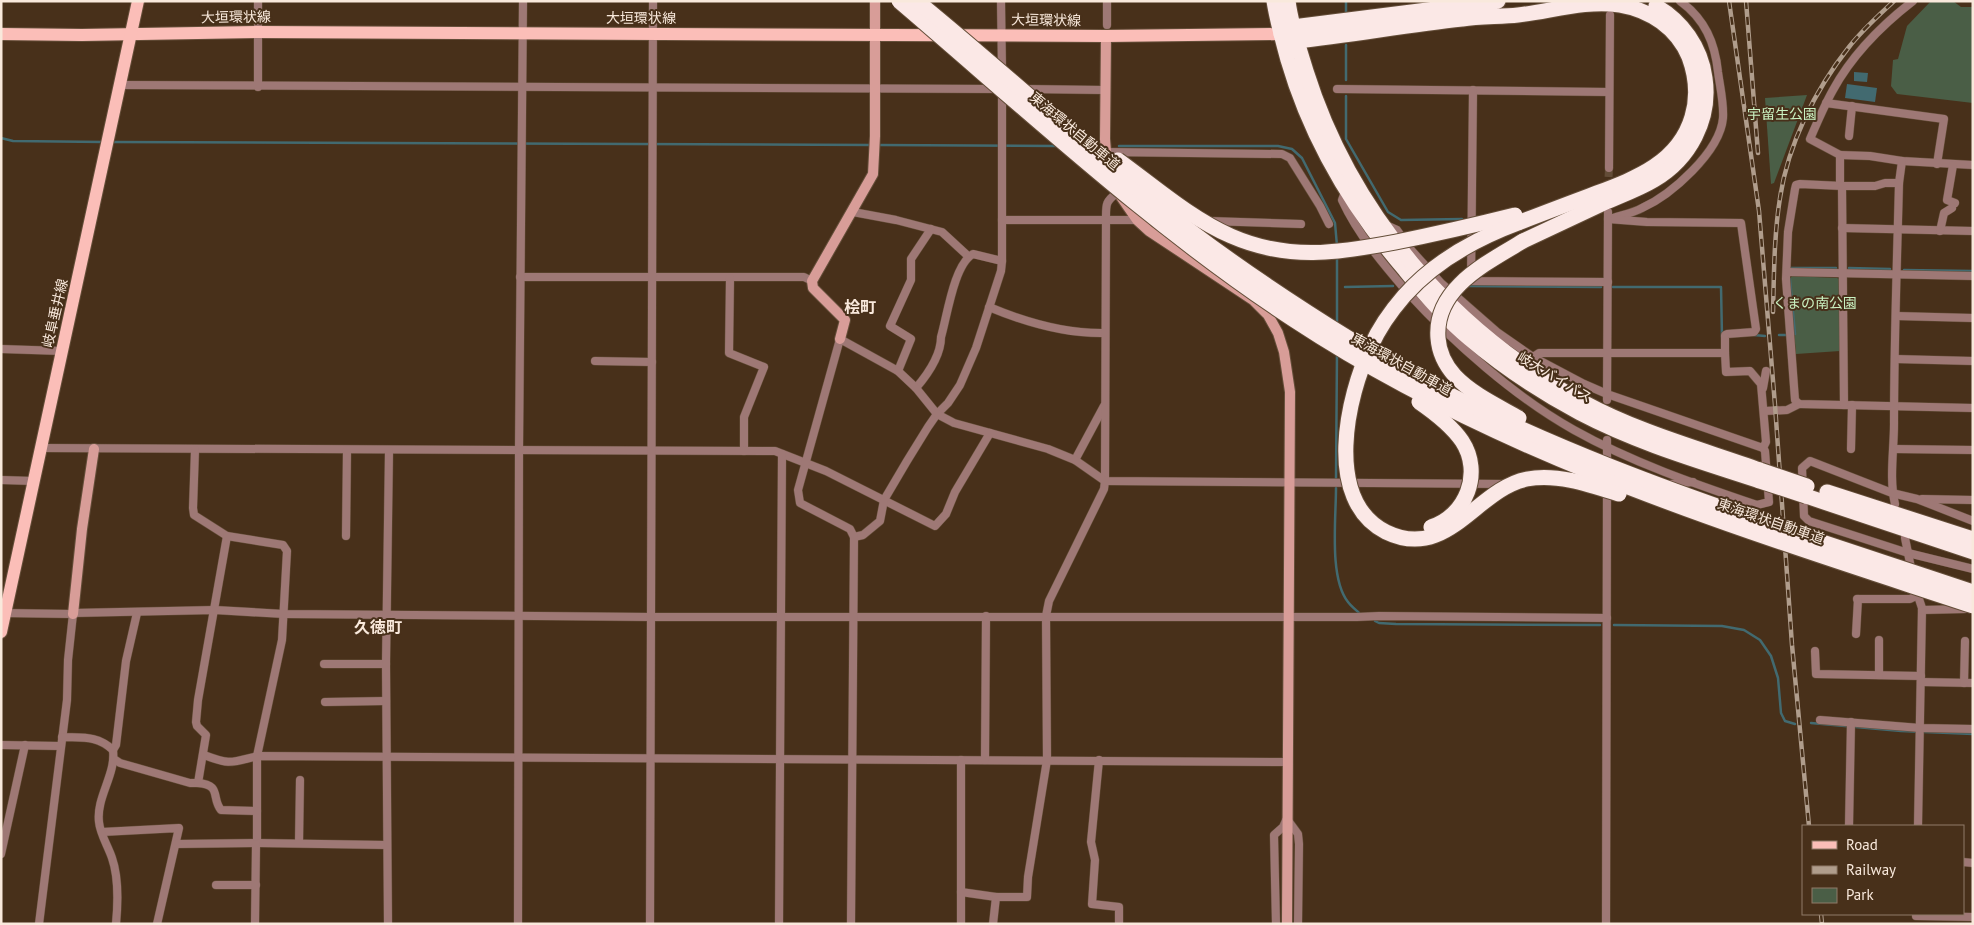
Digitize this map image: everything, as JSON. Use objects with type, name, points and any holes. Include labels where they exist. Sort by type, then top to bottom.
[{"type":"highway","name":"東海環状自動車道","points":[[899,1],[1152,217],[1243,286],[1348,353],[1446,408],[1594,475],[1713,519],[1973,606]]},
{"type":"highway","name":"東海環状自動車道","points":[[917,1],[975,48],[1158,205],[1302,309],[1356,343],[1454,397],[1549,441],[1645,481],[1973,592]]},
{"type":"highway","points":[[1274,1],[1290,34]]},
{"type":"highway","points":[[1288,1],[1290,34]]},
{"type":"highway","points":[[1290,34],[1498,1]]},
{"type":"highway","points":[[1645,1],[1666,12],[1677,21],[1695,45],[1704,71],[1706,103],[1697,134],[1689,148],[1655,179],[1519,228],[1482,238],[1435,267],[1404,296],[1371,346],[1353,395],[1349,413],[1346,450],[1350,486],[1360,509],[1368,518],[1377,526],[1399,537],[1422,538],[1435,535],[1456,526],[1503,488],[1528,478],[1555,478],[1596,487],[1810,552]]},
{"type":"highway","points":[[1243,286],[1278,314],[1322,344],[1364,369],[1372,374],[1380,379],[1389,384],[1427,408],[1454,431],[1469,455],[1471,471],[1470,488],[1459,508],[1452,516],[1435,525],[1425,528],[1405,528],[1388,522],[1371,507],[1360,487],[1356,471],[1356,435],[1362,397],[1367,379],[1370,372],[1374,364],[1387,334],[1424,288],[1467,256],[1519,228],[1618,191],[1653,168],[1675,149],[1684,137],[1694,111],[1695,82],[1688,54],[1671,30],[1660,20],[1648,13],[1619,5],[1591,4],[1518,15],[1463,18],[1290,34]]},
{"type":"highway","name":"岐大バイパス","points":[[1290,34],[1297,89],[1330,164],[1374,233],[1440,311],[1470,339],[1524,379],[1581,413],[1620,432],[1652,445],[1806,491],[1973,552]]},
{"type":"highway","name":"岐大バイパス","points":[[1290,34],[1326,125],[1358,189],[1382,225],[1447,304],[1476,330],[1529,370],[1585,404],[1760,476]]},
{"type":"highway","points":[[975,48],[1113,156],[1192,214],[1225,233],[1251,244],[1288,252],[1325,253],[1412,239],[1519,228]]},
{"type":"highway","points":[[1519,228],[1467,277],[1449,296],[1444,306],[1438,326],[1439,343],[1447,365],[1455,376],[1486,399],[1566,442],[1746,516]]},
{"type":"highway","name":"岐大バイパス","points":[[1806,491],[1973,539]]},
{"type":"main road","name":"岐阜垂井線","points":[[1,632],[3,613],[42,448],[138,1]]},
{"type":"main road","name":"大垣環状線","points":[[1,34],[82,35],[258,32],[1002,34],[1106,30],[1290,34]]},
{"type":"street","points":[[258,1],[258,87]]},
{"type":"street","points":[[518,924],[519,450],[523,1]]},
{"type":"street","points":[[650,924],[653,1]]},
{"type":"street","points":[[851,924],[854,537],[850,528],[800,503],[798,490],[845,320],[813,288],[812,281],[872,179],[875,136],[875,1]]},
{"type":"street","points":[[854,537],[863,536],[880,521],[884,500],[937,414],[948,403],[963,378],[976,348],[1001,271],[1003,150],[1002,1]]},
{"type":"street","points":[[1107,1],[1104,90],[1106,152],[1108,167],[1118,192],[1137,220],[1173,247],[1252,300],[1268,315],[1278,333],[1284,352],[1290,392],[1287,924]]},
{"type":"street","points":[[1608,216],[1642,208],[1671,190],[1705,155],[1720,130],[1723,118],[1722,104],[1713,42],[1697,16],[1680,1]]},
{"type":"street","points":[[1914,1],[1889,19],[1856,57],[1834,88],[1810,139],[1840,155],[1870,156],[1937,164],[1973,165]]},
{"type":"street","points":[[1608,168],[1610,14]]},
{"type":"street","points":[[120,85],[1104,90]]},
{"type":"street","points":[[1337,89],[1609,92]]},
{"type":"street","points":[[1472,90],[1471,282],[1608,282]]},
{"type":"street","points":[[1826,103],[1944,120],[1937,164]]},
{"type":"street","points":[[1849,136],[1852,106]]},
{"type":"street","points":[[1106,152],[1282,154],[1290,158],[1329,224]]},
{"type":"street","points":[[1840,155],[1851,449]]},
{"type":"street","points":[[1895,504],[1892,493],[1899,183],[1902,161]]},
{"type":"street","points":[[1940,231],[1944,212],[1954,205],[1947,200],[1953,165]]},
{"type":"street","points":[[1799,404],[1795,400],[1787,272],[1788,232],[1796,185],[1875,186],[1885,183],[1899,183]]},
{"type":"street","points":[[1346,189],[1342,200],[1371,247],[1434,322],[1500,378],[1539,408],[1574,430],[1693,482],[1756,505],[1769,502],[1765,451],[1763,448],[1766,442],[1760,380],[1750,371],[1726,372],[1724,336],[1727,334],[1754,332],[1756,329],[1741,223],[1647,222],[1608,216]]},
{"type":"street","points":[[961,892],[996,897],[1027,897],[1028,877],[1047,760],[1046,616],[1049,600],[1104,490],[1106,203],[1108,199],[1118,192]]},
{"type":"street","points":[[852,212],[896,220],[942,232],[968,256]]},
{"type":"street","points":[[1607,397],[1608,216]]},
{"type":"street","points":[[1002,220],[1137,220],[1301,224]]},
{"type":"street","points":[[1382,225],[1388,224],[1397,230],[1426,267],[1479,318],[1533,357],[1607,397],[1763,448]]},
{"type":"street","points":[[1842,228],[1973,231]]},
{"type":"street","points":[[898,371],[911,339],[890,326],[911,280],[911,259],[931,229]]},
{"type":"street","points":[[916,388],[928,372],[941,346],[958,274],[968,256],[972,254],[982,255],[1002,261]]},
{"type":"street","points":[[1787,272],[1973,276]]},
{"type":"street","points":[[520,277],[804,277],[812,281]]},
{"type":"street","points":[[730,278],[729,353],[764,367],[744,418],[744,451]]},
{"type":"street","points":[[989,307],[1018,319],[1048,326],[1089,334],[1105,334]]},
{"type":"street","points":[[1896,316],[1973,318]]},
{"type":"street","points":[[840,339],[898,371],[916,388],[937,414],[954,423],[1048,448],[1075,460],[1105,482],[1684,484],[1693,482]]},
{"type":"street","points":[[1,349],[62,351]]},
{"type":"street","points":[[1533,357],[1539,353],[1725,353]]},
{"type":"street","points":[[1895,359],[1973,361]]},
{"type":"street","points":[[596,361],[652,362]]},
{"type":"street","points":[[1762,390],[1766,371]]},
{"type":"street","points":[[1075,460],[1106,404]]},
{"type":"street","points":[[1764,411],[1787,410],[1799,404],[1973,408]]},
{"type":"street","points":[[42,448],[389,451],[775,451],[884,500],[935,526],[946,514],[955,492],[990,432]]},
{"type":"street","points":[[1606,924],[1607,444]]},
{"type":"street","points":[[39,924],[67,700],[68,660],[82,530],[94,449]]},
{"type":"street","points":[[1894,449],[1973,450]]},
{"type":"street","points":[[195,450],[194,515],[227,536],[283,545],[287,551],[282,640],[257,756],[256,924]]},
{"type":"street","points":[[346,536],[347,450]]},
{"type":"street","points":[[388,924],[386,664],[389,451]]},
{"type":"street","points":[[779,924],[782,454]]},
{"type":"street","points":[[1973,521],[1917,499],[1892,493],[1810,461],[1802,468],[1804,516],[1809,521],[1908,553],[1973,569]]},
{"type":"street","points":[[1,480],[34,481]]},
{"type":"street","points":[[1917,499],[1973,500]]},
{"type":"street","points":[[198,783],[206,735],[196,722],[198,700],[227,536]]},
{"type":"street","points":[[1905,538],[1922,610],[1918,825]]},
{"type":"street","points":[[1856,634],[1857,599],[1910,599],[1918,595]]},
{"type":"street","points":[[1922,610],[1962,608],[1973,612]]},
{"type":"street","points":[[3,613],[137,613],[215,610],[284,614],[650,617],[1288,616],[1607,618]]},
{"type":"street","points":[[116,924],[116,875],[113,860],[99,822],[100,807],[114,760],[113,750],[116,745],[126,661],[137,613]]},
{"type":"street","points":[[985,760],[986,616]]},
{"type":"street","points":[[1879,640],[1879,675]]},
{"type":"street","points":[[1964,683],[1965,641]]},
{"type":"street","points":[[1815,651],[1816,674],[1879,675],[1973,683]]},
{"type":"street","points":[[324,664],[386,664]]},
{"type":"street","points":[[325,702],[386,701]]},
{"type":"street","points":[[1820,720],[1920,728],[1973,729]]},
{"type":"street","points":[[1849,825],[1850,722]]},
{"type":"street","points":[[62,737],[101,740],[113,750]]},
{"type":"street","points":[[1,745],[60,746]]},
{"type":"street","points":[[1,854],[25,746]]},
{"type":"street","points":[[204,755],[223,762],[232,763],[257,756],[1288,762]]},
{"type":"street","points":[[114,760],[190,783],[208,786],[214,789],[217,794],[218,807],[224,811],[257,811]]},
{"type":"street","points":[[961,760],[961,924]]},
{"type":"street","points":[[1099,760],[1091,842],[1095,860],[1092,904],[1120,907],[1119,924]]},
{"type":"street","points":[[299,843],[300,780]]},
{"type":"street","points":[[1276,924],[1274,835],[1287,818]]},
{"type":"street","points":[[1287,818],[1298,834],[1300,844],[1298,924]]},
{"type":"street","points":[[102,832],[179,828],[157,924]]},
{"type":"street","points":[[176,844],[299,843],[387,845]]},
{"type":"street","points":[[216,885],[256,885]]},
{"type":"street","points":[[993,924],[996,897]]},
{"type":"street","points":[[1916,918],[1973,917]]},
{"type":"green space","points":[[1931,1],[1953,1],[1961,7],[1973,7],[1973,103],[1897,94],[1891,86],[1893,60],[1898,59],[1907,26]]},
{"type":"green space","name":"宇留生公園","points":[[1807,95],[1774,183],[1771,184],[1765,98]]},
{"type":"green space","name":"くまの南公園","points":[[1792,276],[1839,279],[1840,351],[1796,354],[1789,280]]},
{"type":"water","points":[[1854,72],[1868,73],[1867,82],[1854,81]]},
{"type":"water","points":[[1847,84],[1877,88],[1875,102],[1845,98]]},
{"type":"waterway","points":[[1346,1],[1346,15]]},
{"type":"waterway","points":[[1346,45],[1346,80]]},
{"type":"waterway","points":[[1346,96],[1346,139],[1388,212],[1401,220],[1462,219]]},
{"type":"waterway","points":[[1,138],[13,141],[103,142]]},
{"type":"waterway","points":[[111,142],[873,145]]},
{"type":"waterway","points":[[878,145],[1058,146]]},
{"type":"waterway","points":[[1119,146],[1278,146],[1292,149],[1302,158],[1335,223],[1337,246]]},
{"type":"waterway","points":[[1337,257],[1337,324]]},
{"type":"waterway","points":[[1791,268],[1836,268]]},
{"type":"waterway","points":[[1849,268],[1890,269]]},
{"type":"waterway","points":[[1904,270],[1973,271]]},
{"type":"waterway","points":[[1790,279],[1795,334]]},
{"type":"waterway","points":[[1345,287],[1393,286]]},
{"type":"waterway","points":[[1467,286],[1601,287]]},
{"type":"waterway","points":[[1613,287],[1721,287],[1722,337]]},
{"type":"waterway","points":[[1754,335],[1765,336]]},
{"type":"waterway","points":[[1779,335],[1787,335]]},
{"type":"waterway","points":[[1336,478],[1337,352]]},
{"type":"waterway","points":[[1336,488],[1335,548],[1338,578],[1348,602],[1359,613]]},
{"type":"waterway","points":[[1375,621],[1396,624],[1600,625]]},
{"type":"waterway","points":[[1614,625],[1722,626],[1744,630],[1760,640],[1771,656],[1778,678],[1781,713],[1785,721],[1795,724]]},
{"type":"waterway","points":[[1811,723],[1901,731],[1973,734]]},
{"type":"tunnel","points":[[1608,189],[1609,168]]},
{"type":"railway","points":[[1729,1],[1759,211],[1792,645],[1809,825]]},
{"type":"railway","points":[[1746,1],[1758,153]]},
{"type":"railway","points":[[1773,312],[1778,212],[1784,178],[1796,138],[1814,99],[1849,47],[1870,23],[1894,1]]},
{"type":"railway","points":[[1821,915],[1822,924]]},
{"type":"district","name":"桧町","points":[[860,307]]},
{"type":"district","name":"久徳町","points":[[378,627]]}]
